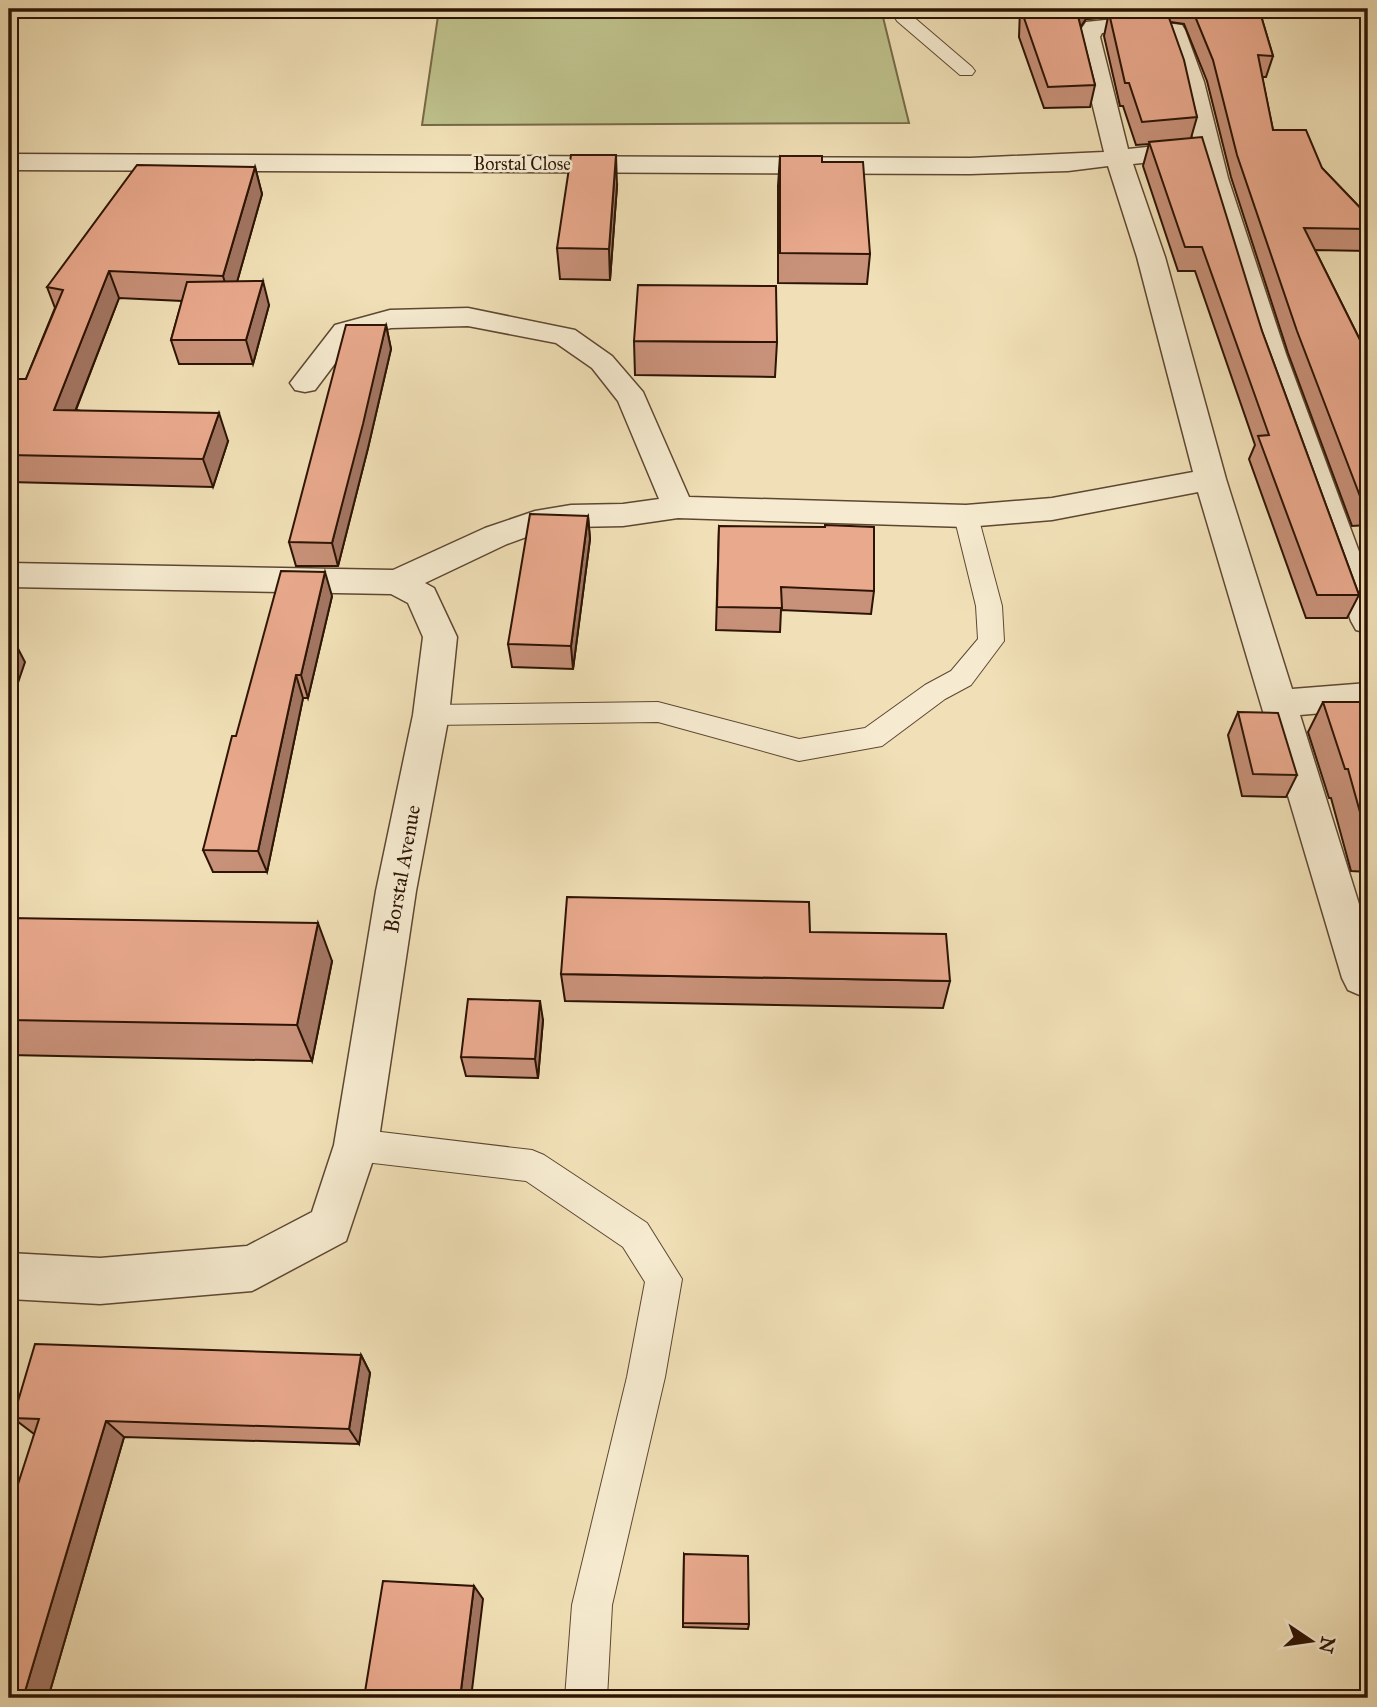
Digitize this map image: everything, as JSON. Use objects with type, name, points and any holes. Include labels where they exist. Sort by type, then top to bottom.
[{"type":"street","points":[[1362,978],[1210,479],[1151,257],[1118,158],[1088,37],[1094,27],[1143,24],[1174,30],[1192,82],[1207,148],[1271,354],[1368,621]]},
{"type":"street","name":"Borstal Close","points":[[9,162],[970,166],[1068,163],[1207,148]]},
{"type":"street","points":[[305,383],[345,331],[390,319],[468,317],[565,336],[602,362],[632,399],[678,508]]},
{"type":"street","points":[[9,575],[397,582],[486,541],[535,522],[571,516],[622,515],[678,508],[966,516],[1052,509],[1210,479]]},
{"type":"street","name":"Borstal Avenue","points":[[9,1276],[100,1281],[252,1268],[330,1226],[356,1145],[396,891],[431,715],[440,637],[422,596],[397,582]]},
{"type":"street","points":[[1278,703],[1368,696]]},
{"type":"lane","points":[[900,9],[904,17],[966,71]]},
{"type":"lane","points":[[431,715],[658,712],[799,750],[872,738],[935,692],[961,678],[991,640],[989,606],[966,516]]},
{"type":"lane","points":[[356,1145],[532,1166],[635,1235],[664,1279],[646,1377],[592,1605],[586,1698]]},
{"type":"green space","points":[[439,9],[881,9],[909,123],[422,125]]},
{"type":"building","points":[[1023,9],[1083,9],[1078,16],[1095,85],[1048,87]]},
{"type":"building","points":[[1192,9],[1259,9],[1273,56],[1258,55],[1273,130],[1306,130],[1322,168],[1368,216],[1368,229],[1304,228],[1368,356],[1368,504],[1363,504],[1297,331],[1237,155],[1213,60]]},
{"type":"building","points":[[1109,13],[1168,15],[1184,60],[1197,117],[1142,122],[1129,83],[1125,83]]},
{"type":"building","points":[[1202,137],[1262,331],[1359,595],[1317,595],[1258,436],[1269,435],[1202,247],[1185,247],[1149,142]]},
{"type":"building","points":[[571,155],[616,155],[609,249],[557,248]]},
{"type":"building","points":[[780,156],[822,156],[822,162],[863,162],[870,254],[780,253]]},
{"type":"building","points":[[137,165],[255,167],[223,276],[109,271],[54,410],[219,413],[203,459],[9,455],[9,379],[26,379],[63,290],[47,287]]},
{"type":"building","points":[[263,281],[246,340],[171,340],[187,282]]},
{"type":"building","points":[[638,285],[776,286],[777,342],[634,341]]},
{"type":"building","points":[[346,325],[386,325],[332,543],[289,542]]},
{"type":"building","points":[[530,514],[588,516],[571,646],[508,644]]},
{"type":"building","points":[[719,526],[874,527],[874,591],[781,587],[782,608],[717,607]]},
{"type":"building","points":[[281,571],[325,572],[301,675],[296,675],[258,851],[203,850],[232,736],[236,736]]},
{"type":"building","points":[[1323,702],[1368,702],[1368,841],[1348,769],[1345,769]]},
{"type":"building","points":[[1238,712],[1278,713],[1297,775],[1253,774]]},
{"type":"building","points":[[567,897],[809,902],[810,932],[946,934],[950,981],[561,974]]},
{"type":"building","points":[[9,918],[318,923],[297,1025],[9,1020]]},
{"type":"building","points":[[468,999],[540,1001],[535,1059],[461,1057]]},
{"type":"building","points":[[35,1344],[361,1355],[349,1429],[106,1421],[23,1698],[9,1698],[9,1512],[39,1419],[13,1418]]},
{"type":"building","points":[[684,1554],[748,1556],[749,1624],[683,1623]]},
{"type":"building","points":[[383,1581],[474,1586],[460,1698],[364,1698]]}]
